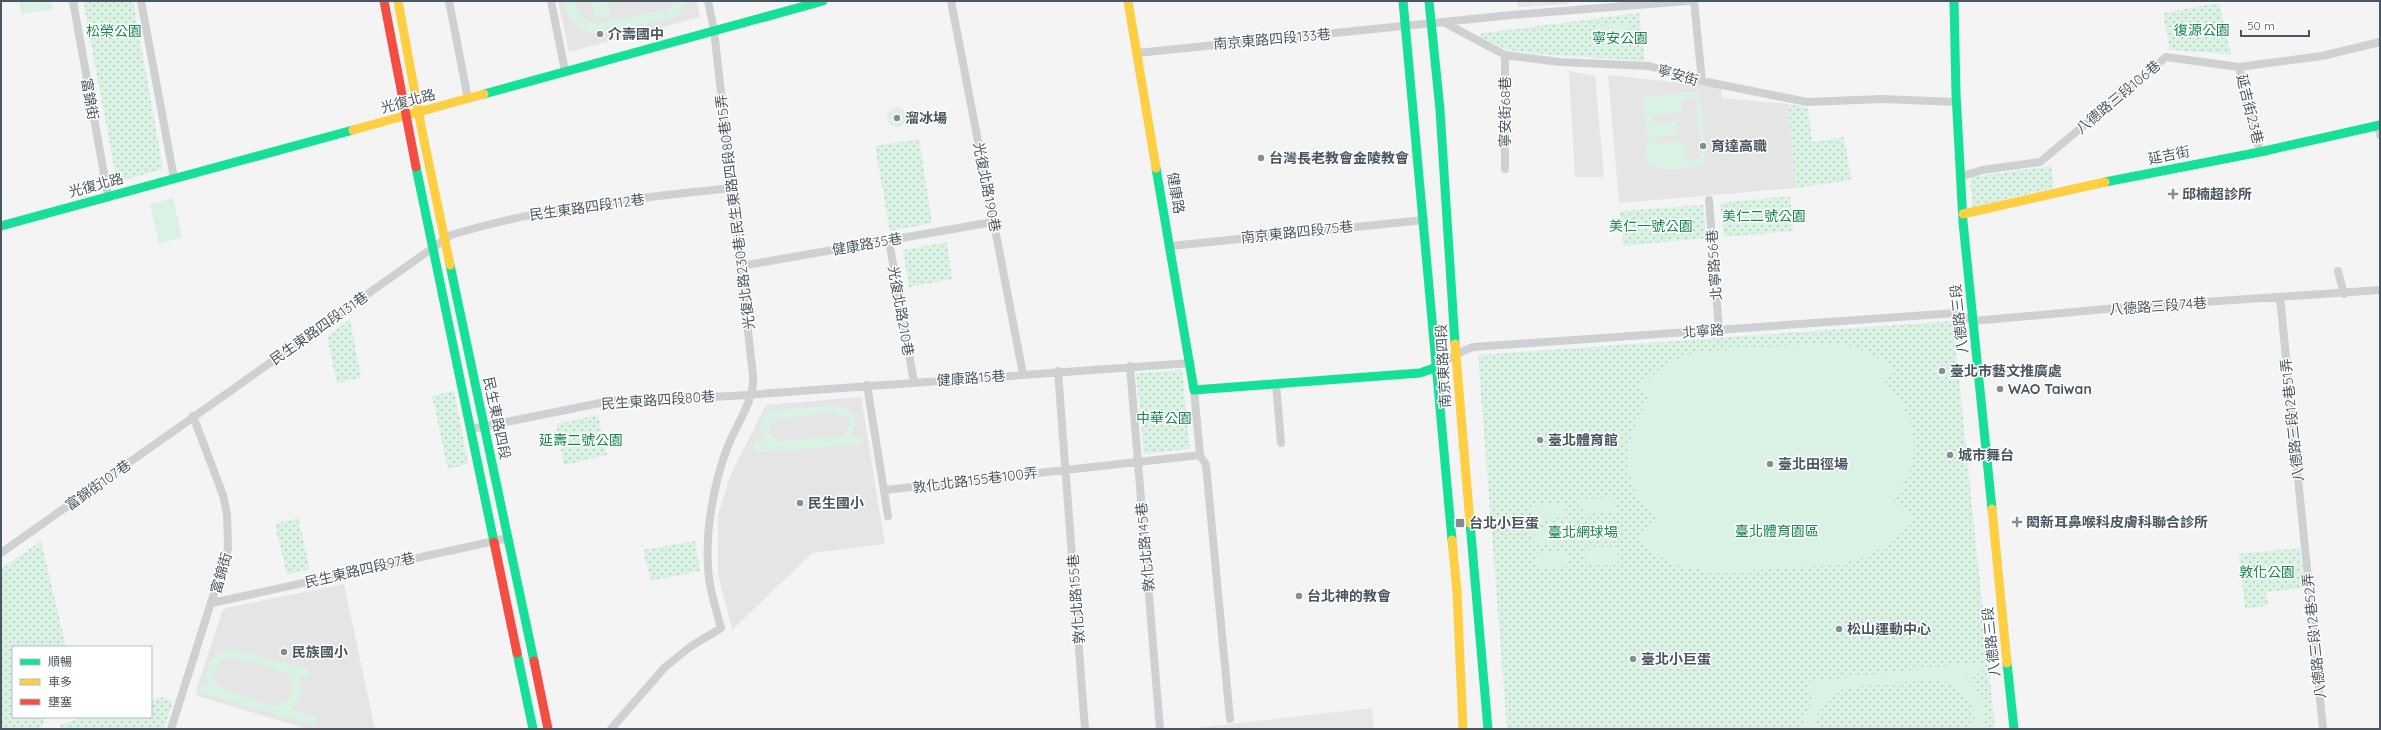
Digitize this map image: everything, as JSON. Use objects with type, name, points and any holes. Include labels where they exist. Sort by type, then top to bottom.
[{"type":"street","name":"富錦街","points":[[73,1],[108,196]]},
{"type":"street","points":[[141,1],[174,178]]},
{"type":"street","name":"民生東路四段","points":[[384,1],[432,248],[533,729]]},
{"type":"street","name":"民生東路四段","points":[[398,1],[445,239],[548,729]]},
{"type":"street","points":[[449,1],[468,99]]},
{"type":"street","points":[[551,1],[564,72]]},
{"type":"street","name":"光復北路230巷;民生東路四段80巷15弄","points":[[708,1],[714,30],[742,266],[753,375],[752,394]]},
{"type":"street","name":"光復北路","points":[[1,226],[823,1]]},
{"type":"street","name":"光復北路190巷","points":[[951,1],[1023,374]]},
{"type":"street","name":"健康路","points":[[1128,1],[1191,363],[1200,455],[1206,465],[1230,719]]},
{"type":"street","name":"南京東路四段","points":[[1403,1],[1407,26],[1457,592],[1456,607],[1463,729]]},
{"type":"street","name":"南京東路四段","points":[[1429,1],[1430,24],[1440,110],[1456,354],[1488,729]]},
{"type":"street","points":[[1407,26],[1688,1]]},
{"type":"street","points":[[1694,1],[1702,82]]},
{"type":"street","name":"八德路三段","points":[[1954,1],[1956,102],[1963,214],[2014,729]]},
{"type":"street","name":"寧安街","points":[[1444,23],[1505,55],[1560,62],[1649,66],[1702,82],[1807,102],[1882,99],[1956,102]]},
{"type":"street","name":"南京東路四段133巷","points":[[1138,53],[1407,26]]},
{"type":"street","name":"八德路三段106巷","points":[[1960,177],[1982,170],[2040,162],[2166,57],[2239,66],[2322,56],[2380,42]]},
{"type":"street","name":"寧安街68巷","points":[[1505,55],[1505,169]]},
{"type":"street","name":"延吉街23巷","points":[[2239,66],[2260,152]]},
{"type":"street","points":[[2379,125],[2380,135]]},
{"type":"street","name":"延吉街","points":[[1963,214],[2114,180],[2260,152],[2379,125]]},
{"type":"street","name":"民生東路四段112巷","points":[[445,239],[451,235],[506,220],[559,209],[733,188]]},
{"type":"street","name":"北寧路56巷","points":[[1709,200],[1719,330]]},
{"type":"street","name":"南京東路四段75巷","points":[[1171,246],[1424,220]]},
{"type":"street","name":"健康路35巷","points":[[742,266],[993,222]]},
{"type":"street","name":"民生東路四段131巷","points":[[193,416],[445,239]]},
{"type":"street","name":"光復北路210巷","points":[[889,241],[914,382]]},
{"type":"street","points":[[2338,272],[2344,294]]},
{"type":"street","name":"八德路三段74巷","points":[[1973,321],[2117,308],[2344,294],[2380,290]]},
{"type":"street","name":"八德路三段12巷51弄","points":[[2280,297],[2304,542]]},
{"type":"street","name":"北寧路","points":[[1437,367],[1456,354],[1474,347],[1956,313],[1973,321]]},
{"type":"street","name":"健康路15巷","points":[[752,394],[1058,371],[1191,363]]},
{"type":"street","name":"敦化北路145巷","points":[[1130,366],[1160,729]]},
{"type":"street","points":[[1194,390],[1420,373],[1437,367]]},
{"type":"street","name":"敦化北路155巷","points":[[1058,371],[1085,729]]},
{"type":"street","points":[[1276,384],[1281,443]]},
{"type":"street","points":[[867,386],[888,516]]},
{"type":"street","points":[[612,729],[665,667],[690,647],[721,628],[709,578],[709,526],[717,483],[728,445],[752,394]]},
{"type":"street","name":"民生東路四段80巷","points":[[471,429],[610,402],[752,394]]},
{"type":"street","name":"富錦街","points":[[171,729],[228,549],[228,520],[223,495],[193,416]]},
{"type":"street","name":"富錦街107巷","points":[[1,553],[193,416]]},
{"type":"street","points":[[1066,469],[1200,455]]},
{"type":"street","name":"敦化北路155巷100弄","points":[[885,490],[1066,469]]},
{"type":"street","name":"民生東路四段97巷","points":[[212,603],[508,538]]},
{"type":"street","name":"八德路三段12巷52弄","points":[[2304,542],[2323,729]]},
{"type":"shaded area","name":"介壽國中","points":[[558,1],[697,1],[700,17],[569,52]]},
{"type":"shaded area","points":[[1517,1],[1569,1],[1569,4],[1518,7]]},
{"type":"shaded area","points":[[1569,71],[1595,76],[1604,177],[1575,177]]},
{"type":"shaded area","name":"育達高職","points":[[1608,75],[1721,87],[1722,98],[1788,104],[1796,188],[1619,203]]},
{"type":"shaded area","name":"民生國小","points":[[861,397],[885,544],[812,553],[732,630],[718,575],[718,515],[731,474],[766,405]]},
{"type":"shaded area","name":"民族國小","points":[[344,584],[375,729],[307,729],[198,696],[196,691],[222,612],[226,608]]},
{"type":"shaded area","points":[[1372,708],[1374,729],[1195,728]]},
{"type":"green space","points":[[19,1],[51,1],[53,9],[21,14]]},
{"type":"green space","name":"松榮公園","points":[[83,1],[133,1],[163,169],[117,182]]},
{"type":"green space","points":[[564,1],[573,1],[583,19],[594,24],[666,10],[677,1],[688,1],[681,11],[671,19],[594,34],[581,29],[572,21],[565,10]]},
{"type":"green space","points":[[591,1],[608,1],[611,16],[595,19]]},
{"type":"green space","name":"復源公園","points":[[2219,3],[2231,54],[2170,50],[2163,13]]},
{"type":"green space","name":"寧安公園","points":[[1639,13],[1645,61],[1528,53],[1508,50],[1480,37],[1482,33]]},
{"type":"green space","points":[[1629,23],[1631,45],[1599,48],[1597,26]]},
{"type":"green space","points":[[1692,92],[1698,95],[1701,104],[1705,157],[1703,163],[1694,167],[1677,169],[1661,169],[1647,165],[1645,145],[1649,144],[1642,97]],"holes":[[[1693,98],[1696,101],[1701,156],[1697,159],[1686,160],[1683,141],[1655,144],[1655,137],[1678,135],[1676,121],[1653,123],[1653,116],[1683,112],[1682,99]]]},
{"type":"green space","points":[[1788,104],[1808,108],[1812,142],[1844,137],[1851,180],[1796,188]]},
{"type":"green space","name":"溜冰場","points":[[897,107],[904,110],[907,117],[904,124],[897,127],[890,124],[887,117],[890,110]]},
{"type":"green space","points":[[919,139],[932,223],[890,231],[875,146]]},
{"type":"green space","points":[[2051,166],[2054,188],[1973,207],[1970,182],[1972,177]]},
{"type":"green space","name":"美仁二號公園","points":[[1790,196],[1793,231],[1724,237],[1720,203]]},
{"type":"green space","points":[[173,198],[182,237],[159,244],[150,204]]},
{"type":"green space","name":"美仁一號公園","points":[[1703,205],[1707,238],[1623,246],[1620,211]]},
{"type":"green space","points":[[947,242],[952,279],[909,287],[903,250]]},
{"type":"green space","points":[[350,319],[361,378],[337,383],[327,337]]},
{"type":"green space","name":"臺北體育園區","points":[[1953,321],[1995,729],[1507,729],[1478,355]]},
{"type":"green space","name":"臺北田徑場","points":[[1832,343],[1850,346],[1866,351],[1881,359],[1894,371],[1885,381],[1897,396],[1906,411],[1914,440],[1914,455],[1910,470],[1893,501],[1912,518],[1900,534],[1866,556],[1843,564],[1715,573],[1673,564],[1652,551],[1639,538],[1656,519],[1644,505],[1635,490],[1630,475],[1628,460],[1629,445],[1633,430],[1649,399],[1639,388],[1661,368],[1694,353]]},
{"type":"green space","name":"中華公園","points":[[1182,370],[1190,449],[1144,454],[1136,373]]},
{"type":"green space","points":[[454,391],[468,464],[448,469],[432,396]]},
{"type":"green space","points":[[840,406],[846,408],[853,414],[855,423],[850,437],[861,437],[862,445],[755,452],[753,442],[766,441],[761,433],[761,424],[762,420],[768,413],[779,410],[806,407]],"holes":[[[835,413],[847,418],[851,424],[843,435],[837,437],[778,441],[770,433],[771,424],[777,419]]]},
{"type":"green space","name":"延壽二號公園","points":[[598,415],[607,455],[564,465],[556,424]]},
{"type":"green space","points":[[1614,497],[1615,511],[1583,515],[1581,500]]},
{"type":"green space","points":[[1563,503],[1565,517],[1532,520],[1531,506]]},
{"type":"green space","points":[[298,518],[310,569],[287,575],[275,524]]},
{"type":"green space","points":[[1616,522],[1617,537],[1584,540],[1583,525]]},
{"type":"green space","points":[[1566,526],[1567,541],[1534,544],[1533,529]]},
{"type":"green space","points":[[41,541],[66,646],[12,646],[12,718],[46,718],[40,729],[2,729],[1,569]]},
{"type":"green space","points":[[695,541],[700,571],[651,581],[643,550]]},
{"type":"green space","points":[[1617,547],[1619,562],[1586,565],[1585,550]]},
{"type":"green space","name":"敦化公園","points":[[2300,548],[2304,588],[2266,592],[2268,605],[2245,609],[2239,554]]},
{"type":"green space","points":[[1567,551],[1569,566],[1536,569],[1535,554]]},
{"type":"green space","points":[[230,649],[308,669],[310,678],[299,675],[302,685],[299,698],[290,709],[316,717],[314,725],[198,692],[200,685],[208,687],[206,680],[207,668],[213,658],[223,651]],"holes":[[[234,657],[286,673],[292,682],[292,692],[287,700],[277,705],[271,705],[227,691],[220,687],[214,676],[216,669],[222,660]]]},
{"type":"green space","points":[[1981,662],[1982,673],[1964,676],[1975,687],[1982,700],[1985,714],[1984,729],[1972,729],[1974,711],[1966,696],[1952,685],[1935,680],[1868,685],[1844,689],[1836,692],[1827,699],[1818,713],[1816,729],[1803,729],[1805,714],[1817,694],[1809,695],[1808,682]]},
{"type":"green space","points":[[164,697],[173,702],[164,729],[59,729],[61,725],[79,718],[152,718],[152,700]]},
{"type":"traffic: fast","points":[[484,94],[823,1]]},
{"type":"traffic: fast","points":[[1403,1],[1452,540]]},
{"type":"traffic: fast","points":[[1429,1],[1440,110],[1455,344]]},
{"type":"traffic: fast","points":[[1954,1],[1956,94],[1963,222],[1992,509]]},
{"type":"traffic: fast","points":[[2105,182],[2260,152],[2380,125]]},
{"type":"traffic: fast","points":[[1,226],[353,130]]},
{"type":"traffic: fast","points":[[416,167],[494,542]]},
{"type":"traffic: fast","points":[[1156,168],[1194,390],[1420,373],[1437,367]]},
{"type":"traffic: fast","points":[[450,265],[534,661]]},
{"type":"traffic: fast","points":[[1470,523],[1488,729]]},
{"type":"traffic: fast","points":[[517,653],[533,729]]},
{"type":"traffic: fast","points":[[2007,663],[2014,729]]},
{"type":"traffic: slow","points":[[398,1],[421,126],[450,265]]},
{"type":"traffic: slow","points":[[1128,1],[1156,168]]},
{"type":"traffic: slow","points":[[353,130],[484,94]]},
{"type":"traffic: slow","points":[[1963,214],[2105,182]]},
{"type":"traffic: slow","points":[[1455,344],[1470,523]]},
{"type":"traffic: slow","points":[[1992,509],[2007,663]]},
{"type":"traffic: slow","points":[[1452,540],[1457,592],[1463,729]]},
{"type":"traffic: jam","points":[[384,1],[416,167]]},
{"type":"traffic: jam","points":[[494,542],[517,653]]},
{"type":"traffic: jam","points":[[534,661],[548,729]]},
{"type":"place","name":"介壽國中","points":[[600,34]]},
{"type":"place","name":"溜冰場","points":[[897,118]]},
{"type":"place","name":"育達高職","points":[[1703,146]]},
{"type":"place","name":"台灣長老教會金陵教會","points":[[1261,158]]},
{"type":"place","name":"邱楠超診所","points":[[2173,194]]},
{"type":"place","name":"臺北市藝文推廣處","points":[[1942,371]]},
{"type":"place","name":"WAO Taiwan","points":[[2000,389]]},
{"type":"place","name":"臺北體育館","points":[[1540,440]]},
{"type":"place","name":"城市舞台","points":[[1950,455]]},
{"type":"place","name":"臺北田徑場","points":[[1770,464]]},
{"type":"place","name":"民生國小","points":[[800,503]]},
{"type":"place","name":"閎新耳鼻喉科皮膚科聯合診所","points":[[2017,522]]},
{"type":"place","name":"台北小巨蛋","points":[[1460,523]]},
{"type":"place","name":"台北神的教會","points":[[1299,596]]},
{"type":"place","name":"松山運動中心","points":[[1839,629]]},
{"type":"place","name":"民族國小","points":[[284,652]]},
{"type":"place","name":"臺北小巨蛋","points":[[1633,659]]},
{"type":"park label","name":"臺北網球場","points":[[1583,532]]}]
